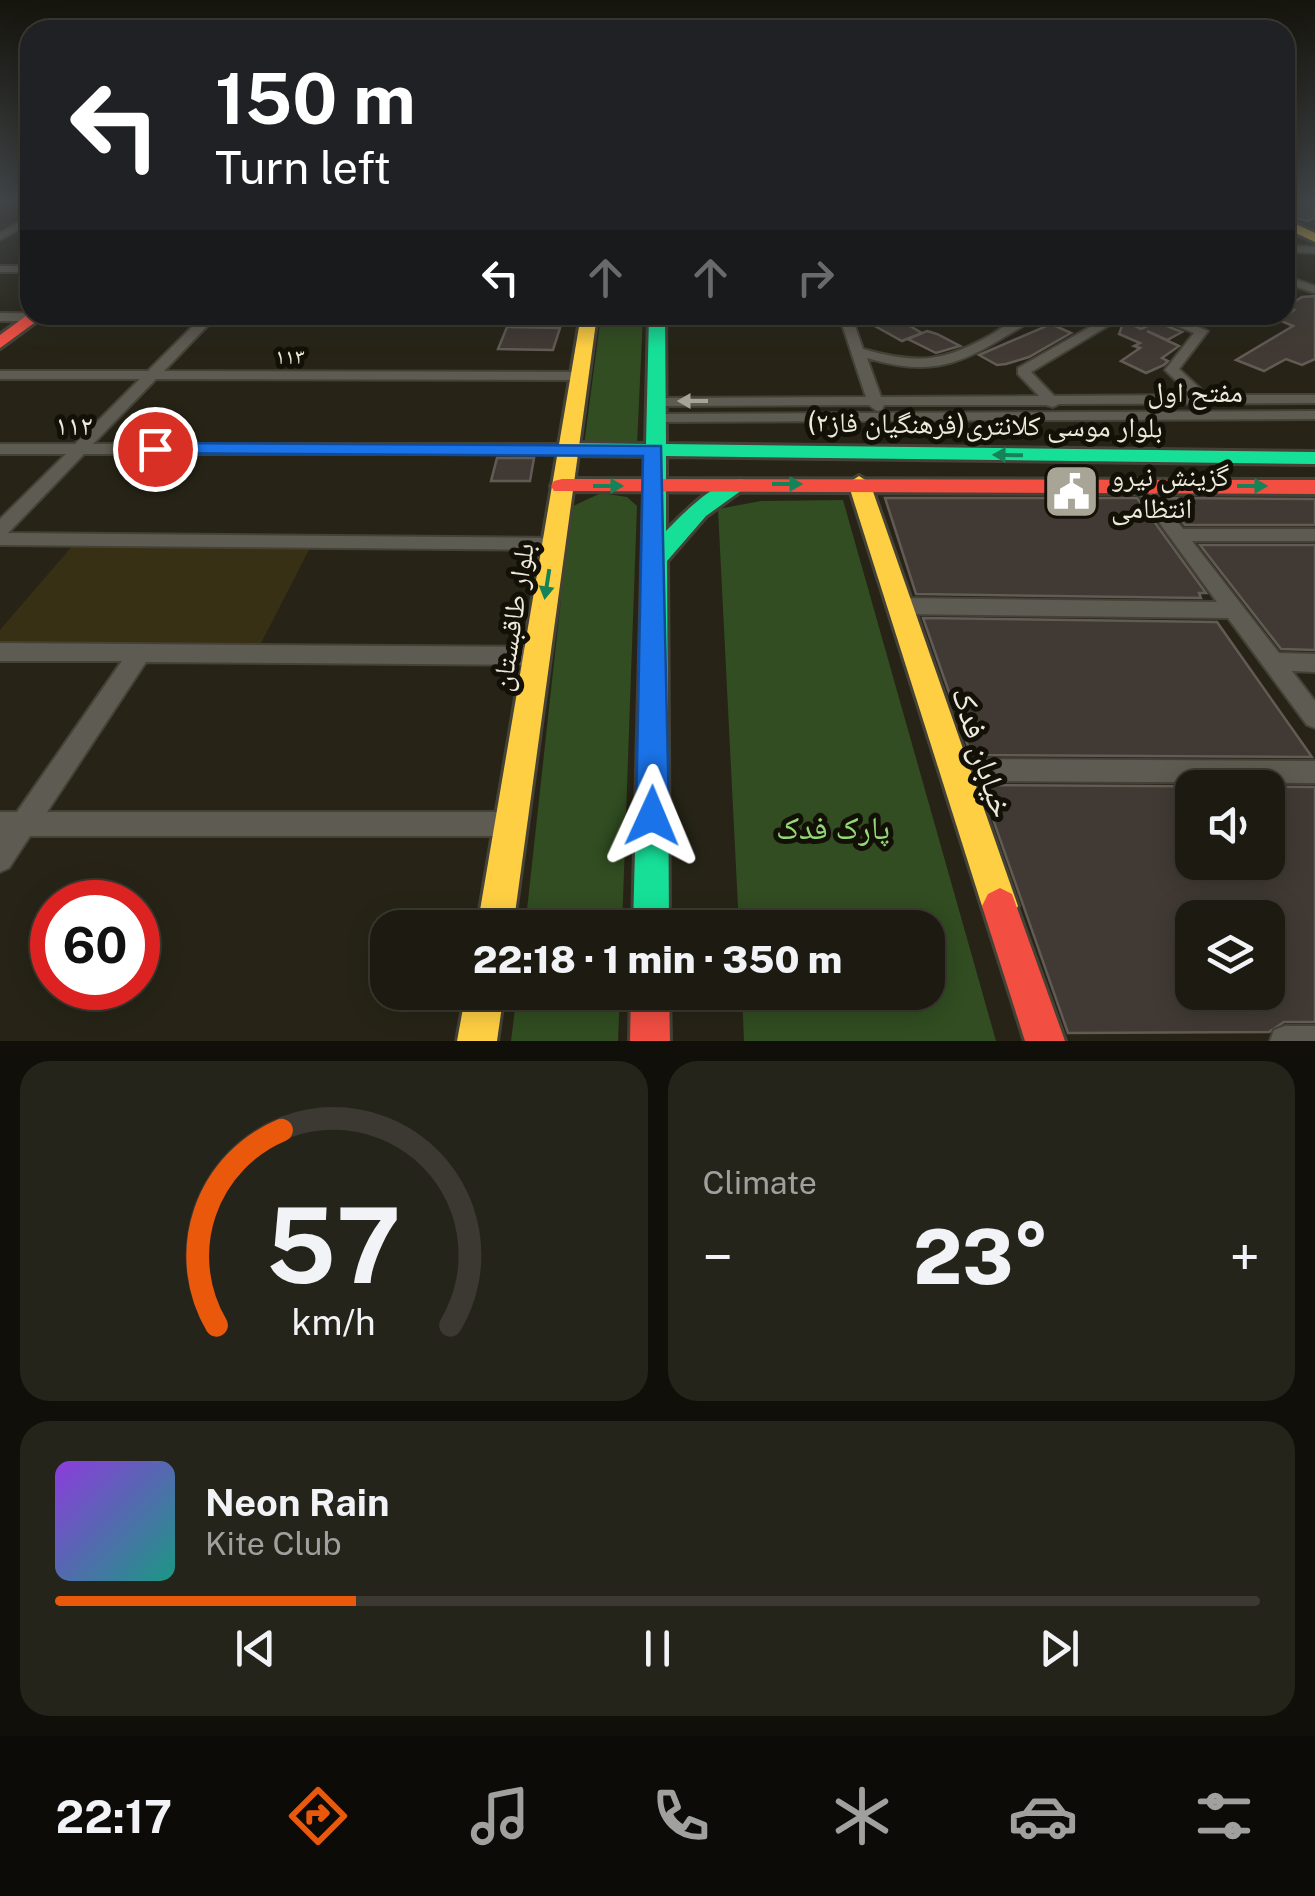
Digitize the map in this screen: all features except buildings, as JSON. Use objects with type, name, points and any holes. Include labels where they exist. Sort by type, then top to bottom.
[{"type":"main road","points":[[0,343],[24,325]]},
{"type":"main road","name":"بلوار طاقبستان","points":[[498,910],[587,325]]},
{"type":"main road","points":[[651,910],[656,325]]},
{"type":"main road","name":"بلوار موسی کلانتری(فرهنگیان فاز۲)","points":[[568,449],[1315,458]]},
{"type":"main road","points":[[684,486],[676,466],[678,458],[688,451]]},
{"type":"main road","name":"خیابان فدک","points":[[860,483],[1045,1041]]},
{"type":"main road","points":[[656,557],[698,511],[742,484]]},
{"type":"main road","points":[[562,486],[1315,486]]},
{"type":"main road","points":[[477,1041],[482,1010]]},
{"type":"main road","points":[[650,1010],[650,1041]]},
{"type":"street","points":[[0,530],[201,325]]},
{"type":"street","points":[[849,325],[881,417]]},
{"type":"street","points":[[857,351],[907,367],[946,363],[1014,325]]},
{"type":"street","points":[[1060,416],[1024,371],[1103,325]]},
{"type":"street","points":[[1183,325],[1202,332],[1172,370],[1219,416]]},
{"type":"street","name":"۱۱۳","points":[[0,375],[580,376]]},
{"type":"street","name":"مفتح اول","points":[[656,410],[874,400],[1315,398]]},
{"type":"street","name":"مفتح اول","points":[[656,410],[881,417],[1315,415]]},
{"type":"street","name":"۱۱۲","points":[[0,449],[568,449]]},
{"type":"street","points":[[1140,485],[1315,718]]},
{"type":"street","points":[[1177,535],[1315,535]]},
{"type":"street","points":[[0,539],[554,544]]},
{"type":"street","points":[[900,606],[1232,610]]},
{"type":"street","points":[[0,652],[536,656]]},
{"type":"street","points":[[0,859],[12,824],[140,653]]},
{"type":"street","points":[[1272,662],[1315,663]]},
{"type":"street","points":[[954,770],[1315,772]]},
{"type":"street","points":[[12,824],[511,824]]},
{"type":"street","points":[[1285,1041],[1315,1041]]},
{"type":"shaded area","points":[[74,544],[311,546],[258,649],[0,647],[0,630]]},
{"type":"green space","points":[[600,325],[643,325],[637,445],[584,445]]},
{"type":"green space","points":[[601,493],[627,497],[637,506],[623,910],[527,910],[571,507]]},
{"type":"green space","name":"پارک فدک","points":[[843,500],[996,1041],[744,1041],[743,1010],[945,1010],[945,910],[738,910],[718,509],[761,501]]},
{"type":"green space","points":[[515,1010],[619,1010],[618,1041],[511,1041]]},
{"type":"traffic: fast","points":[[651,910],[657,325]]},
{"type":"traffic: fast","points":[[568,449],[1315,458]]},
{"type":"traffic: fast","points":[[656,557],[698,511],[738,485]]},
{"type":"traffic: slow","points":[[498,910],[587,325]]},
{"type":"traffic: slow","points":[[859,483],[1000,906]]},
{"type":"traffic: slow","points":[[477,1041],[482,1010]]},
{"type":"traffic: jam","points":[[0,343],[24,325]]},
{"type":"traffic: jam","points":[[562,486],[1315,487]]},
{"type":"traffic: jam","points":[[1000,906],[1045,1041]]},
{"type":"traffic: jam","points":[[650,1010],[650,1041]]},
{"type":"place","name":"گزینش نیرو انتظامی","points":[[1072,491]]},
{"type":"route","points":[[155,449],[654,450],[652,816]]}]
